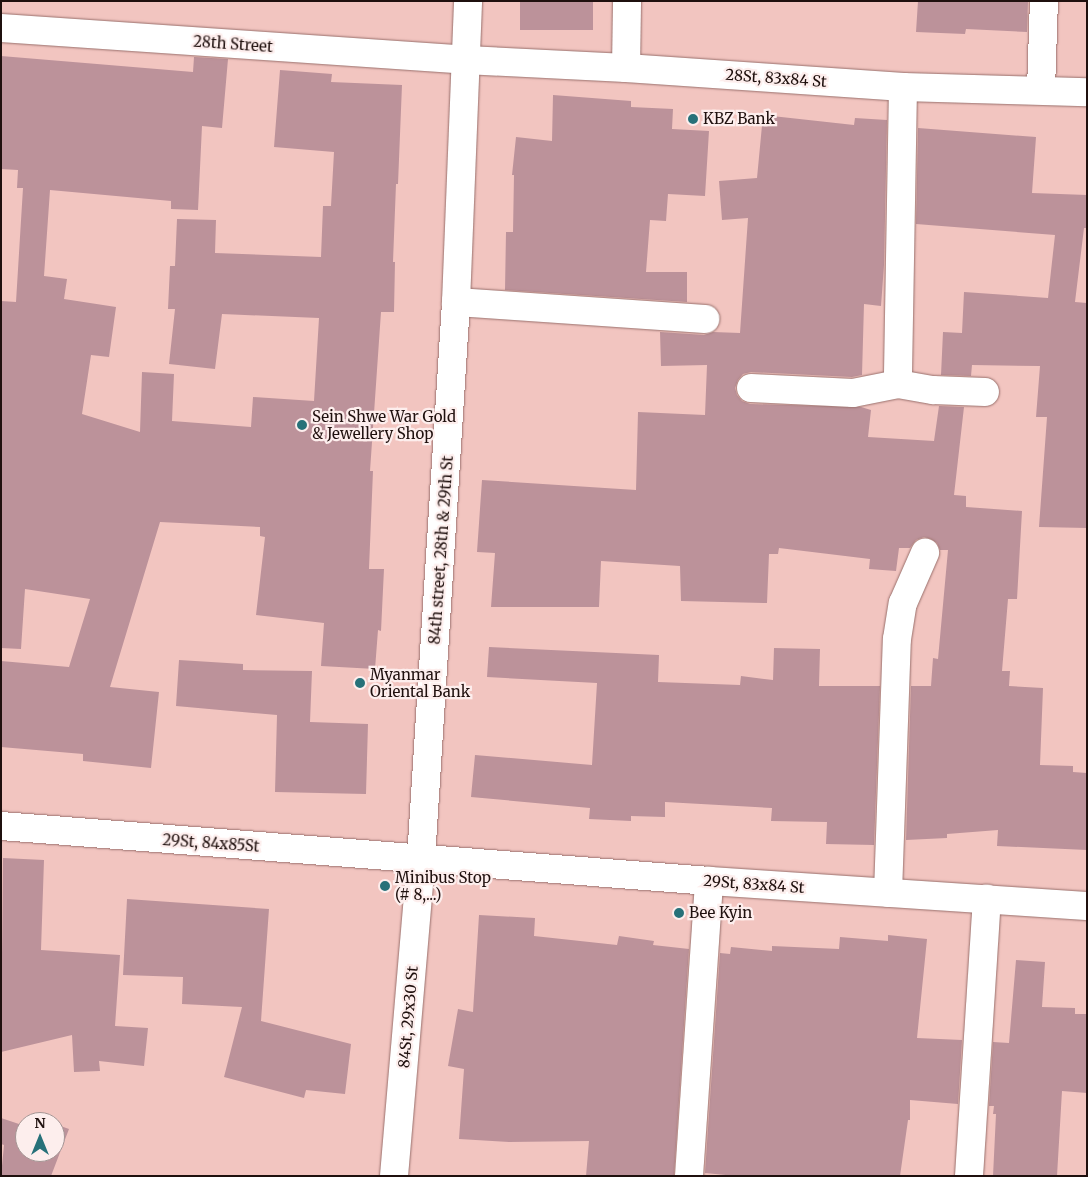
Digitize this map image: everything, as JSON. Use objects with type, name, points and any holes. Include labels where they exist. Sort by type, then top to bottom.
[{"type":"street","name":"84th street, 28th & 29th St","points":[[422,859],[456,302],[468,1]]},
{"type":"street","points":[[626,68],[627,1]]},
{"type":"street","points":[[1041,90],[1044,1]]},
{"type":"street","name":"28th Street","points":[[1,28],[466,60]]},
{"type":"street","name":"28St, 83x84 St","points":[[466,60],[626,68],[903,87],[1087,92]]},
{"type":"street","points":[[898,384],[903,87]]},
{"type":"street","points":[[456,302],[705,319]]},
{"type":"street","points":[[751,388],[853,393],[898,384],[933,390],[984,392]]},
{"type":"street","points":[[888,893],[897,639],[903,603],[925,553]]},
{"type":"street","name":"29St, 84x85St","points":[[1,826],[422,859]]},
{"type":"street","name":"29St, 83x84 St","points":[[422,859],[709,881],[1087,906]]},
{"type":"street","name":"84St, 29x30 St","points":[[394,1176],[422,859]]},
{"type":"street","points":[[689,1176],[709,881]]},
{"type":"street","points":[[969,1176],[987,899]]},
{"type":"building","points":[[520,1],[593,1],[593,30],[520,30]]},
{"type":"building","points":[[918,1],[1028,1],[1027,32],[966,29],[965,34],[916,32]]},
{"type":"building","points":[[1,56],[193,72],[194,57],[228,59],[222,128],[202,126],[198,210],[171,209],[171,201],[50,190],[44,276],[67,279],[64,299],[116,307],[109,357],[91,355],[82,414],[140,432],[142,372],[174,374],[172,421],[251,427],[253,397],[314,401],[319,318],[222,314],[215,369],[169,364],[175,309],[168,309],[170,266],[175,266],[177,219],[216,220],[215,253],[321,257],[323,206],[331,206],[334,152],[274,147],[280,70],[332,74],[331,82],[402,85],[393,262],[395,262],[394,312],[381,312],[370,471],[373,471],[369,569],[384,569],[381,631],[378,630],[375,669],[321,666],[324,623],[256,615],[265,537],[260,536],[260,527],[160,522],[110,687],[159,692],[151,768],[83,761],[83,754],[1,747],[1,661],[69,667],[90,599],[25,589],[21,649],[1,648],[1,301],[16,302],[23,188],[17,188],[18,170],[1,169]]},
{"type":"building","points":[[553,95],[631,101],[631,107],[673,109],[672,129],[709,131],[705,196],[668,194],[666,221],[650,220],[646,272],[687,272],[687,302],[505,290],[506,232],[513,232],[514,175],[512,175],[516,137],[552,141]]},
{"type":"building","points":[[763,115],[854,125],[855,118],[887,120],[884,265],[881,306],[864,304],[862,375],[852,377],[751,372],[743,374],[738,380],[735,388],[737,395],[742,401],[750,404],[861,407],[871,410],[868,437],[934,441],[939,406],[964,407],[954,495],[966,496],[966,507],[1022,511],[1017,599],[1008,599],[1002,671],[1010,671],[1009,686],[1043,688],[1040,765],[1073,766],[1073,772],[1087,773],[1087,850],[997,846],[998,830],[947,834],[947,838],[906,840],[911,686],[931,686],[933,658],[938,659],[948,550],[940,550],[937,543],[931,539],[924,537],[916,540],[910,548],[899,548],[896,571],[869,569],[870,559],[779,548],[778,554],[769,554],[767,603],[681,601],[680,566],[601,561],[599,607],[491,607],[495,553],[477,552],[482,480],[636,490],[638,412],[705,415],[707,365],[661,366],[660,332],[704,335],[713,332],[740,333],[748,218],[722,220],[719,181],[757,178]]},
{"type":"building","points":[[918,128],[1036,137],[1032,193],[1087,195],[1087,228],[1084,228],[1075,302],[1087,303],[1087,528],[1039,527],[1047,417],[1036,417],[1040,366],[972,365],[971,376],[941,375],[943,332],[962,333],[964,292],[1048,298],[1055,235],[916,224]]},
{"type":"building","points":[[489,647],[659,655],[658,682],[740,685],[741,676],[773,680],[774,648],[820,649],[819,686],[880,686],[874,845],[826,844],[827,822],[771,821],[772,808],[665,802],[665,817],[631,816],[631,821],[589,819],[590,808],[471,797],[475,755],[592,765],[597,683],[487,677]]},
{"type":"building","points":[[179,660],[243,664],[243,670],[312,671],[310,722],[368,724],[366,794],[275,792],[277,715],[176,706]]},
{"type":"building","points":[[3,858],[44,860],[41,950],[120,955],[115,1026],[148,1028],[144,1066],[99,1061],[100,1071],[74,1072],[72,1035],[1,1052]]},
{"type":"building","points":[[127,899],[269,909],[261,1021],[351,1044],[345,1094],[306,1090],[304,1098],[224,1077],[242,1007],[182,1004],[183,977],[123,975]]},
{"type":"building","points":[[479,915],[535,918],[534,936],[617,945],[619,936],[654,941],[653,945],[689,949],[674,1176],[586,1176],[589,1141],[509,1142],[459,1139],[464,1069],[448,1066],[458,1009],[473,1012]]},
{"type":"building","points":[[888,935],[927,939],[917,1038],[962,1040],[958,1104],[910,1100],[910,1120],[908,1120],[900,1176],[736,1176],[705,1173],[720,953],[730,954],[731,947],[772,951],[772,946],[839,949],[840,937],[888,941]]},
{"type":"building","points":[[1016,960],[1045,962],[1042,1007],[1075,1008],[1075,1014],[1087,1014],[1087,1093],[1062,1091],[1057,1176],[993,1176],[996,1114],[993,1114],[994,1106],[989,1106],[993,1042],[1009,1043]]},
{"type":"building","points":[[1,1118],[15,1123],[15,1162],[56,1162],[51,1176],[1,1176],[4,1145],[1,1144]]},
{"type":"building","points":[[65,1128],[69,1129],[65,1139]]},
{"type":"place","name":"KBZ Bank","points":[[693,119]]},
{"type":"place","name":"Sein Shwe War Gold & Jewellery Shop","points":[[302,425]]},
{"type":"place","name":"Myanmar Oriental Bank","points":[[360,683]]},
{"type":"place","name":"Minibus Stop (# 8,...)","points":[[385,886]]},
{"type":"place","name":"Bee Kyin","points":[[679,913]]}]
